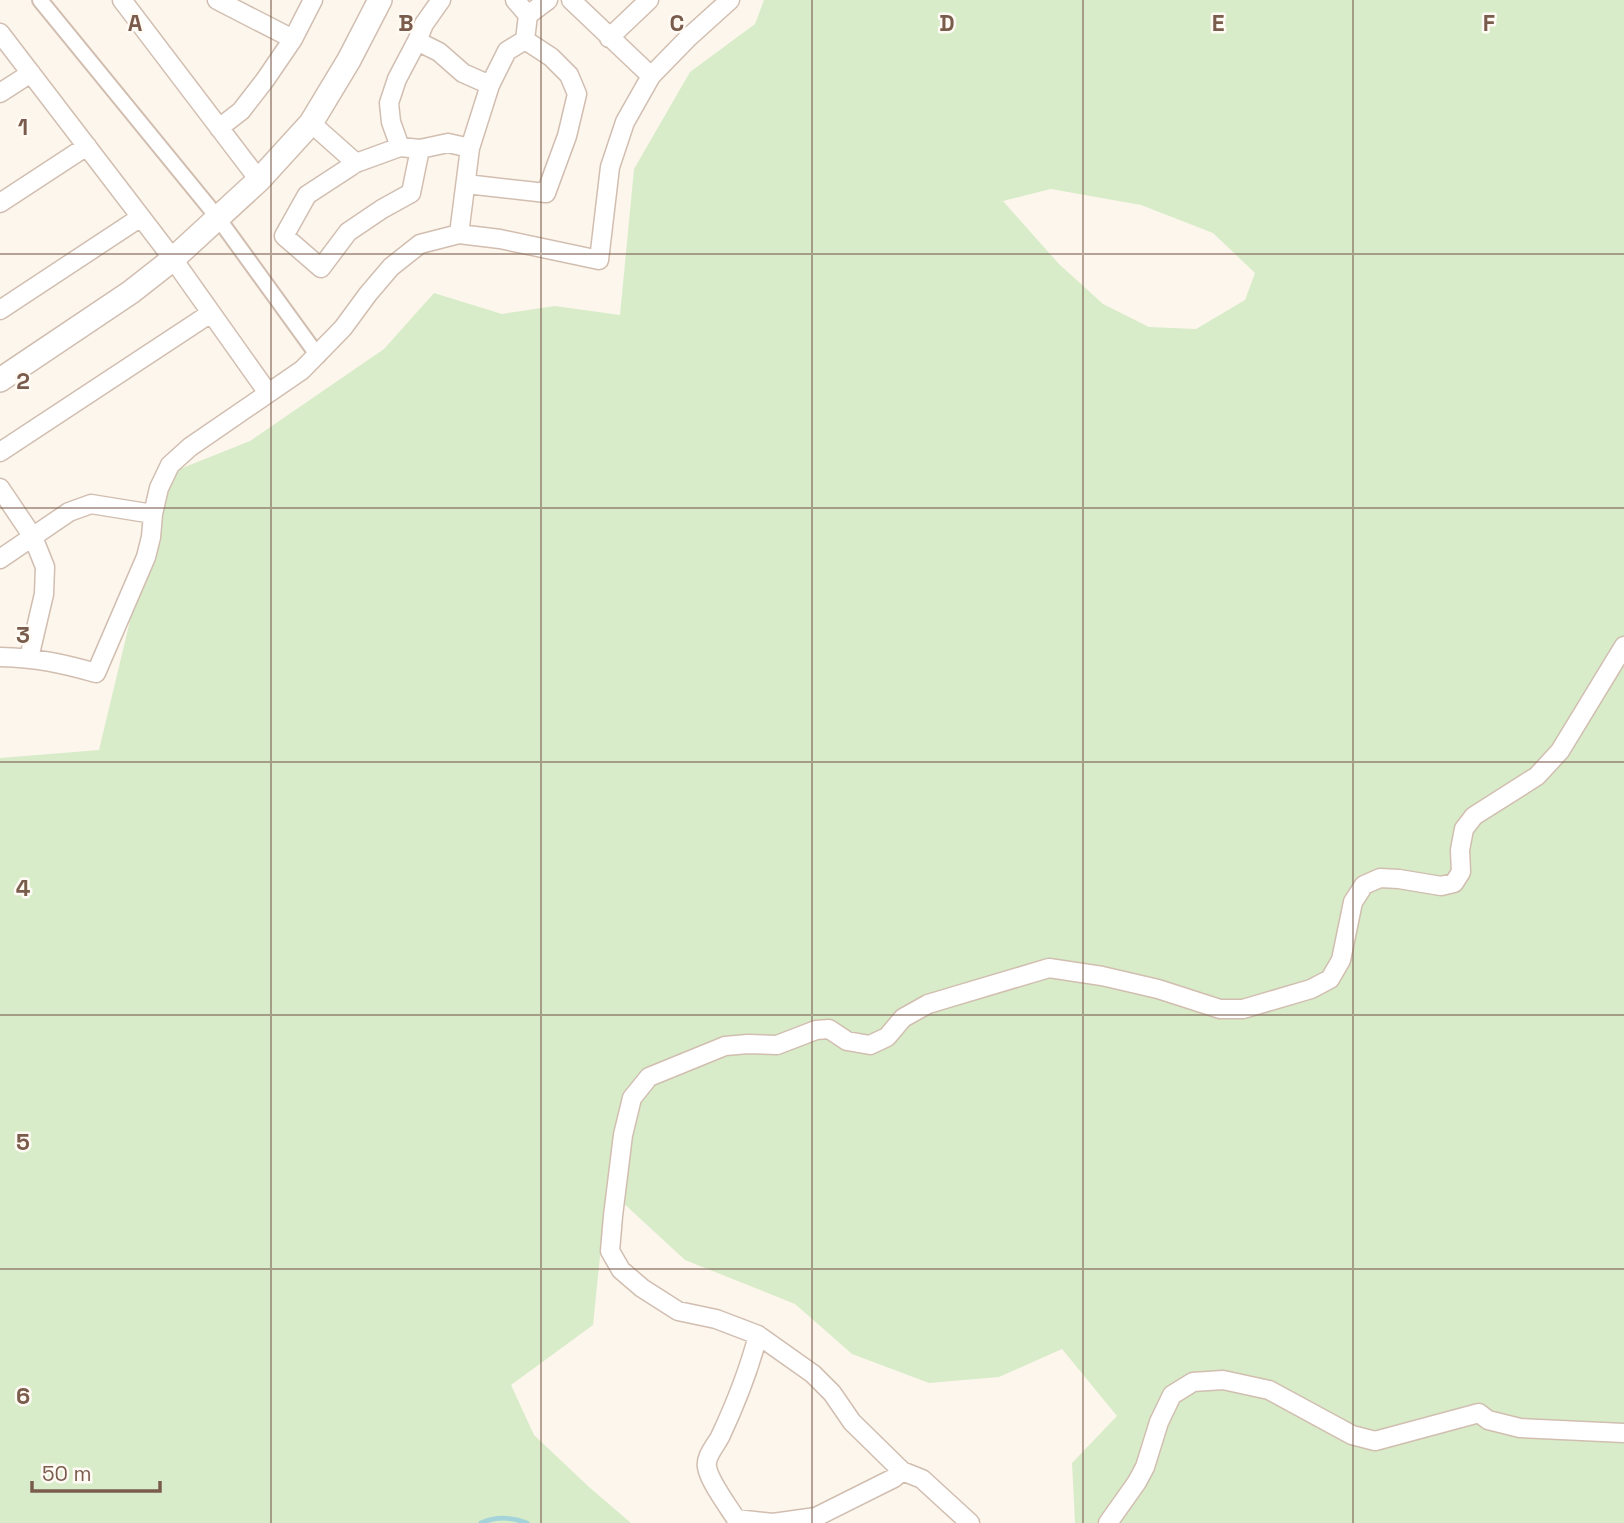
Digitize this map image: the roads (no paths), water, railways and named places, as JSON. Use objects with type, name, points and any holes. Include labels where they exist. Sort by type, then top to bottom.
[{"type":"street","points":[[40,0],[218,218],[318,356]]},
{"type":"street","points":[[217,0],[293,39]]},
{"type":"street","points":[[219,128],[241,111],[265,80],[293,39],[313,0]]},
{"type":"street","points":[[0,380],[131,292],[173,259],[259,180],[311,123],[349,60],[380,0]]},
{"type":"street","points":[[400,147],[391,122],[389,103],[397,79],[424,24],[441,0]]},
{"type":"street","points":[[515,0],[528,15]]},
{"type":"street","points":[[525,40],[528,15],[548,0]]},
{"type":"street","points":[[570,0],[651,76]]},
{"type":"street","points":[[610,38],[649,0]]},
{"type":"street","points":[[0,657],[61,663],[96,673],[146,558],[159,488],[170,466],[190,447],[302,370],[318,356],[391,267],[421,244],[459,234],[500,239],[599,260],[610,167],[625,122],[651,76],[730,0]]},
{"type":"street","points":[[125,2],[259,180]]},
{"type":"street","points":[[0,33],[173,259],[268,393]]},
{"type":"street","points":[[459,234],[470,148],[490,85],[507,51],[525,40]]},
{"type":"street","points":[[466,184],[546,193],[567,136],[578,94],[569,75],[551,57],[525,40]]},
{"type":"street","points":[[417,41],[439,52],[463,73],[490,85]]},
{"type":"street","points":[[0,93],[31,73]]},
{"type":"street","points":[[311,123],[356,163]]},
{"type":"street","points":[[420,149],[411,194],[382,209],[348,232],[321,268],[284,236],[307,195],[356,163],[400,147],[420,149],[448,143],[470,148]]},
{"type":"street","points":[[0,203],[87,146]]},
{"type":"street","points":[[0,310],[141,217]]},
{"type":"street","points":[[0,452],[211,313]]},
{"type":"street","points":[[0,488],[33,537],[45,567],[44,594],[29,658]]},
{"type":"street","points":[[0,559],[69,512],[92,504],[153,514]]},
{"type":"street","points":[[970,1523],[922,1479],[902,1471],[852,1422],[832,1393],[813,1374],[758,1335],[716,1319],[678,1311],[642,1288],[621,1270],[610,1251],[612,1216],[623,1135],[632,1098],[649,1077],[725,1046],[778,1045],[816,1030],[830,1029],[847,1041],[870,1045],[887,1037],[903,1018],[928,1004],[1049,968],[1102,975],[1220,1009],[1243,1009],[1311,989],[1330,979],[1341,960],[1353,902],[1364,885],[1380,878],[1399,878],[1441,886],[1454,883],[1461,872],[1460,850],[1464,829],[1474,816],[1537,776],[1560,751],[1624,646]]},
{"type":"street","points":[[758,1335],[733,1410],[716,1446],[706,1460],[710,1476],[736,1519],[773,1523],[816,1517],[894,1478],[902,1471]]},
{"type":"street","points":[[1108,1523],[1145,1467],[1159,1422],[1172,1395],[1194,1382],[1223,1380],[1269,1390],[1352,1435],[1375,1441],[1479,1413],[1488,1420],[1520,1428],[1624,1433]]},
{"type":"waterway","points":[[481,1523],[504,1518],[527,1523]]}]
